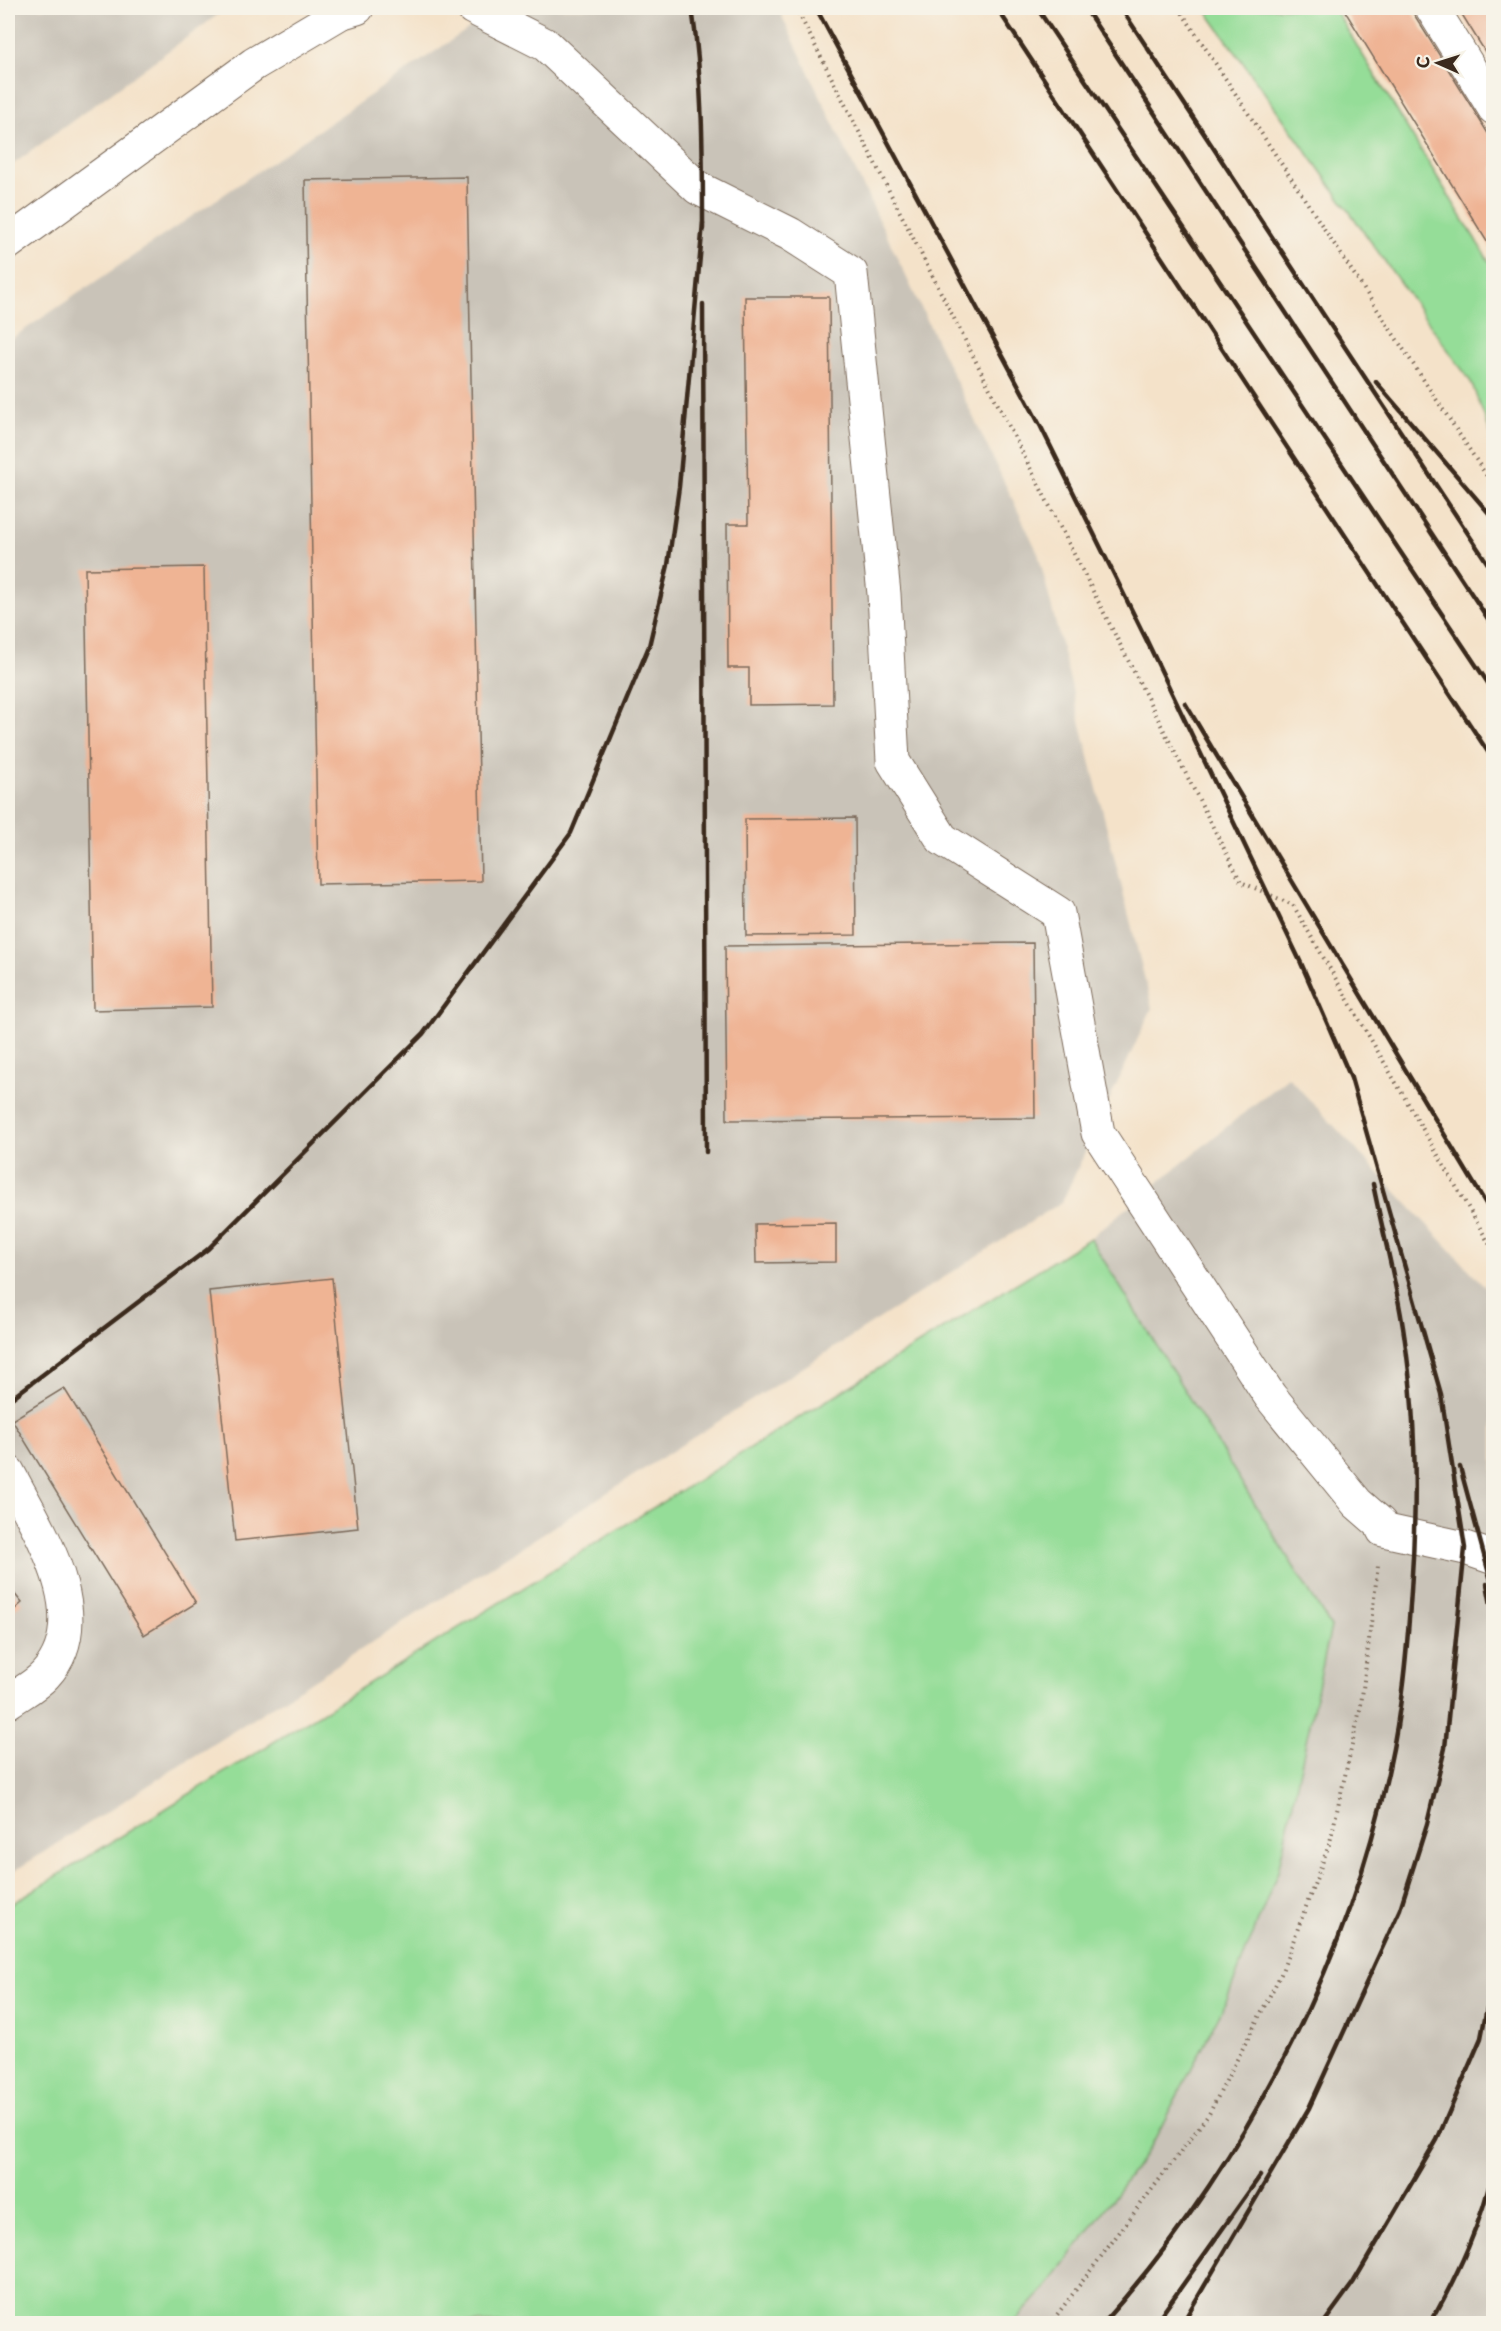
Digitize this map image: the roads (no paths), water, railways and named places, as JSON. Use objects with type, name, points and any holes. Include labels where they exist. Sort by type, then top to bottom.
[{"type":"lane","points":[[8,243],[254,64],[340,13],[357,8]]},
{"type":"lane","points":[[473,8],[546,45],[698,188],[790,234],[851,273],[884,594],[893,761],[942,839],[1058,913],[1098,1133],[1270,1396],[1357,1503],[1380,1523],[1383,1530],[1465,1548],[1494,1558]]},
{"type":"lane","points":[[1432,8],[1494,108]]},
{"type":"lane","points":[[8,1472],[46,1545],[66,1600],[66,1626],[60,1651],[45,1675],[8,1702]]},
{"type":"railway","points":[[692,8],[700,90],[703,229]]},
{"type":"railway","points":[[816,8],[1041,427],[1146,639],[1301,963],[1351,1078],[1441,1394],[1465,1548],[1445,1748],[1427,1824],[1400,1909],[1309,2108],[1182,2324]]},
{"type":"railway","points":[[997,8],[1494,761]]},
{"type":"railway","points":[[1037,8],[1494,692]]},
{"type":"railway","points":[[1085,8],[1494,628]]},
{"type":"railway","points":[[1121,8],[1494,573]]},
{"type":"railway","points":[[8,1401],[208,1249],[423,1034],[571,833],[649,646],[668,565],[679,487],[703,223]]},
{"type":"railway","points":[[703,304],[706,1152]]},
{"type":"railway","points":[[1376,382],[1494,519]]},
{"type":"railway","points":[[1185,703],[1494,1217]]},
{"type":"railway","points":[[1102,2324],[1152,2264],[1199,2201],[1242,2134],[1281,2064],[1316,1992],[1346,1918],[1370,1843],[1389,1768],[1401,1702],[1408,1636],[1413,1559],[1415,1462],[1404,1334],[1373,1184]]},
{"type":"railway","points":[[1460,1467],[1494,1592]]},
{"type":"railway","points":[[1487,1584],[1494,1620]]},
{"type":"railway","points":[[1323,2324],[1353,2283],[1437,2140],[1481,2038],[1494,1972]]},
{"type":"railway","points":[[1430,2324],[1468,2248],[1483,2208],[1494,2166]]},
{"type":"railway","points":[[1155,2324],[1260,2176]]}]
